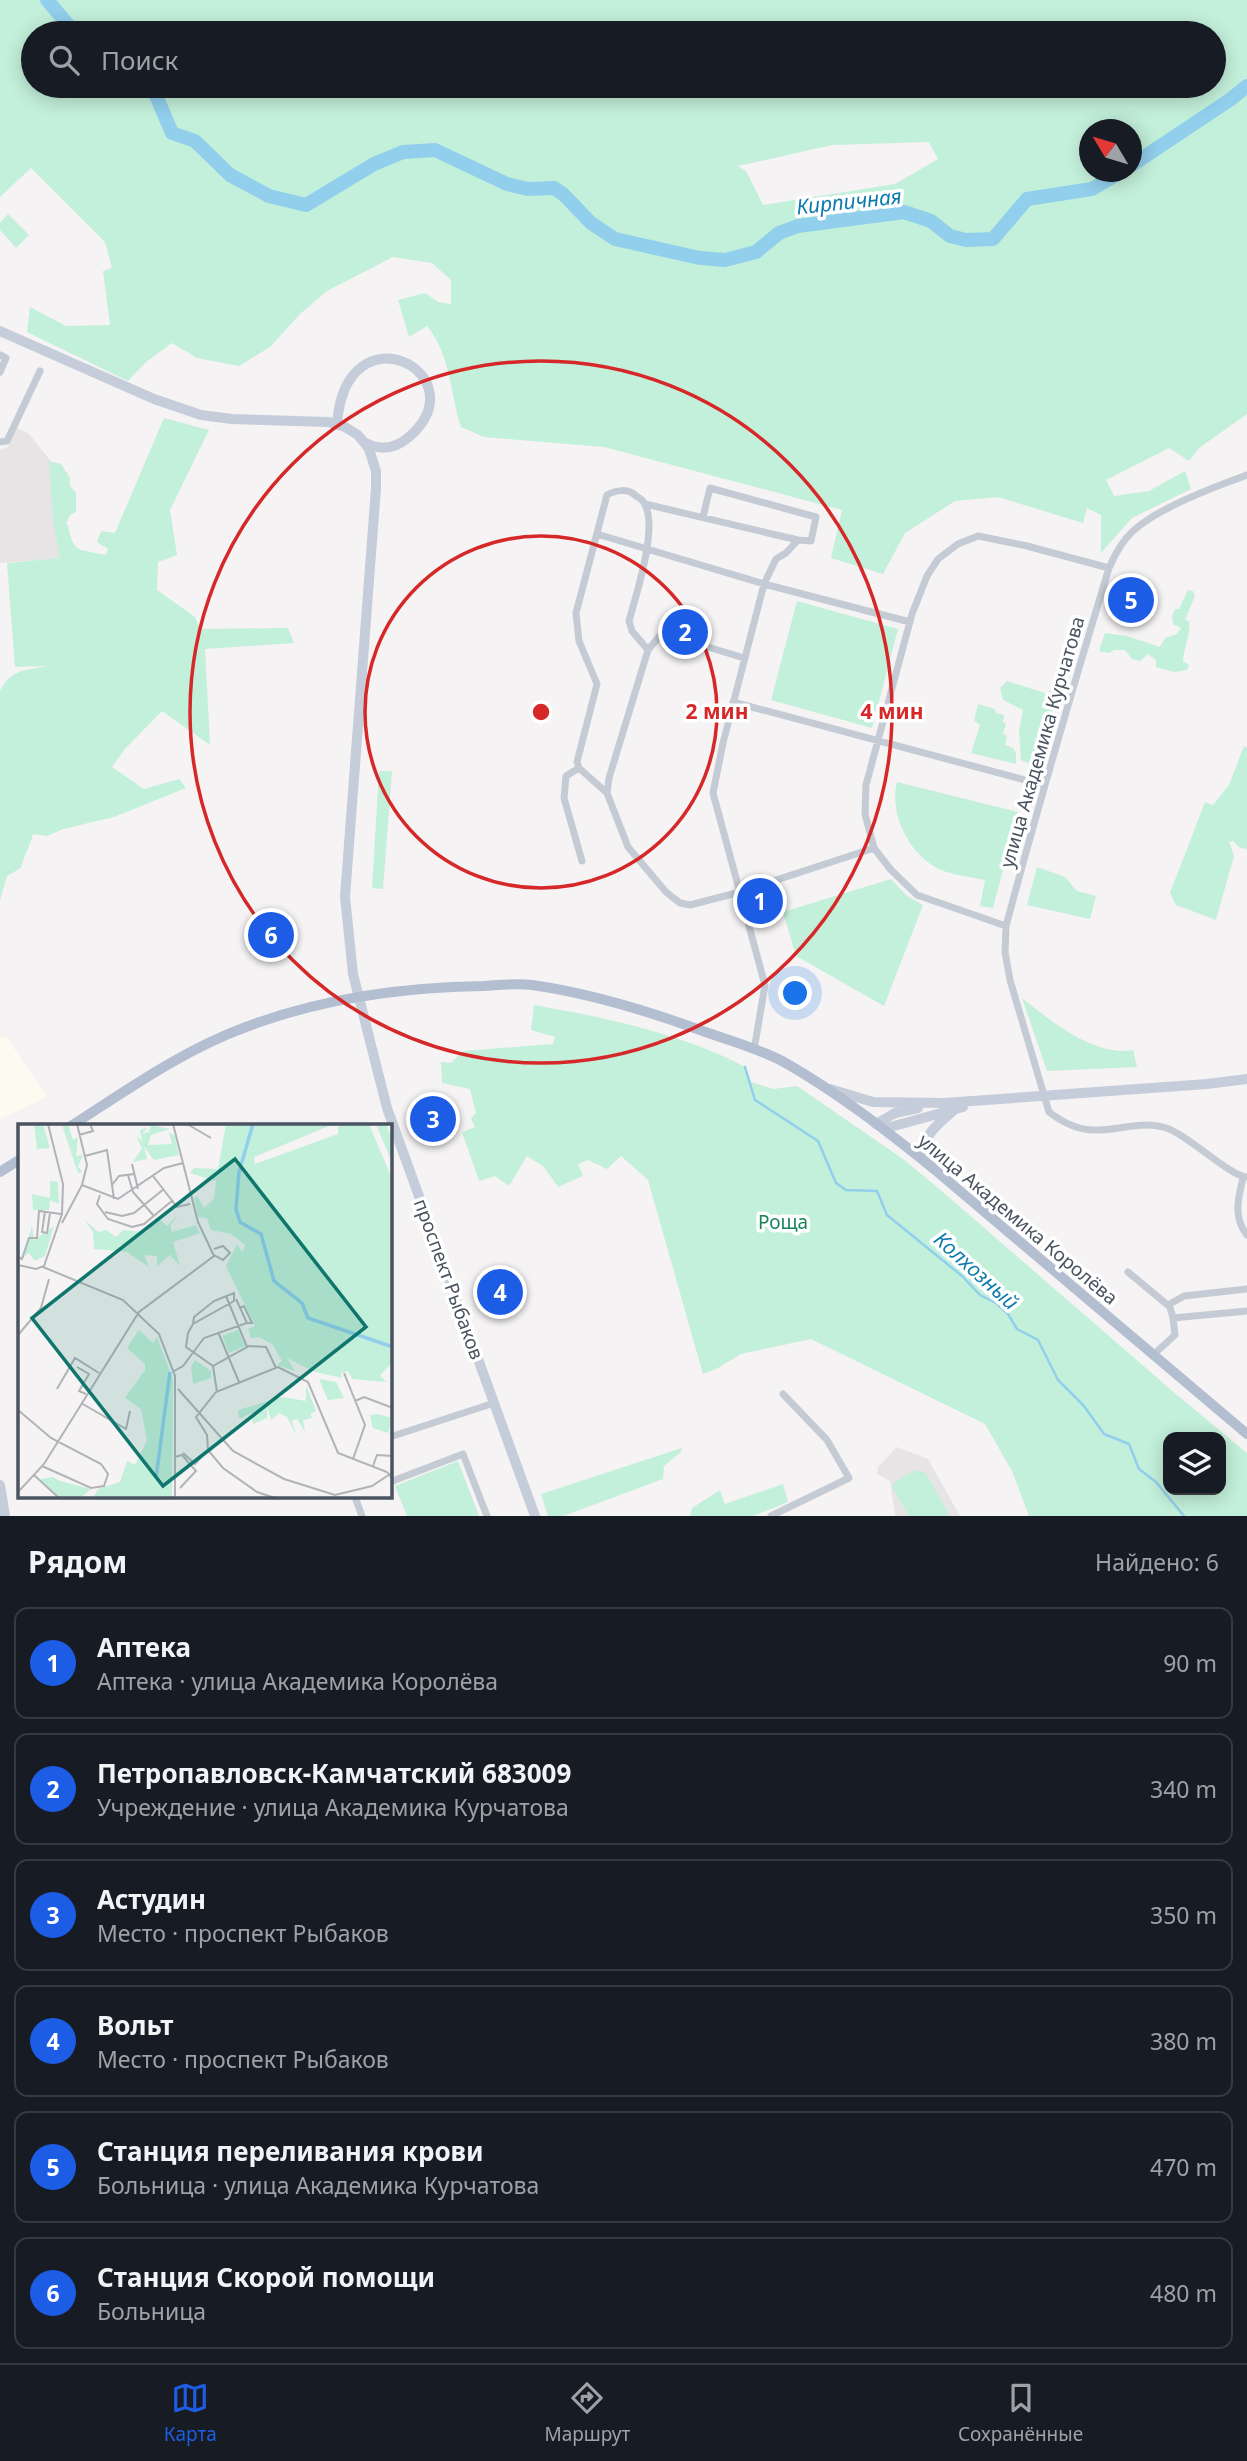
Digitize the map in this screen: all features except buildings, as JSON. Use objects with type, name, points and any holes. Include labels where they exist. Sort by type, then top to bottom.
[{"type":"main road","points":[[0,331],[154,399],[201,415],[232,419],[329,422],[352,431],[364,442],[375,447],[392,447],[406,439],[421,424],[426,413],[429,392],[423,377],[413,365],[398,358],[389,357],[372,362],[358,370],[342,396],[337,424]]},
{"type":"main road","name":"проспект Рыбаков","points":[[364,442],[372,457],[376,488],[345,897],[349,945],[358,999],[387,1108],[535,1516]]},
{"type":"main road","name":"улица Академика Королёва","points":[[74,1124],[126,1090],[215,1040],[246,1027],[293,1013],[358,999],[460,986],[529,985],[606,999],[782,1061],[821,1086],[934,1169],[1247,1434]]},
{"type":"main road","points":[[821,1086],[873,1102],[944,1103],[1247,1079]]},
{"type":"main road","points":[[880,1127],[982,1101]]},
{"type":"main road","points":[[880,1127],[895,1113],[944,1103]]},
{"type":"main road","points":[[934,1169],[927,1160],[925,1142],[933,1129],[956,1109]]},
{"type":"main road","points":[[0,1172],[18,1161]]},
{"type":"main road","points":[[0,1485],[5,1516]]},
{"type":"street","points":[[0,355],[6,358],[0,372]]},
{"type":"street","points":[[0,442],[7,442],[40,371]]},
{"type":"street","name":"улица Академика Курчатова","points":[[1245,1177],[1171,1130],[1154,1125],[1133,1124],[1094,1130],[1063,1122],[1049,1112],[1010,980],[1005,952],[1006,926],[1044,785],[1109,568],[1124,541],[1142,524],[1195,496],[1247,475]]},
{"type":"street","points":[[703,517],[710,488],[816,517],[811,541],[798,540],[645,503],[632,492],[615,490],[607,495],[576,613],[579,641],[597,684],[577,762],[579,768],[607,793],[628,846],[666,892],[680,903],[690,905],[740,892],[874,848]]},
{"type":"street","points":[[645,503],[649,518],[647,548],[629,621],[632,631],[648,650]]},
{"type":"street","points":[[597,534],[764,584],[910,622]]},
{"type":"street","points":[[1006,926],[917,895],[891,870],[874,848],[865,814],[866,785],[910,622],[927,576],[938,559],[958,544],[978,536],[1109,568]]},
{"type":"street","points":[[754,1050],[765,985],[713,793],[733,702],[764,584],[776,559],[798,540]]},
{"type":"street","points":[[607,793],[609,778],[648,650],[662,633],[744,658]]},
{"type":"street","points":[[733,702],[1044,785]]},
{"type":"street","points":[[579,768],[566,776],[564,798],[582,861]]},
{"type":"street","points":[[1245,1177],[1237,1212],[1240,1227],[1247,1235]]},
{"type":"street","points":[[1128,1272],[1168,1305],[1173,1318],[1175,1335],[1153,1355]]},
{"type":"street","points":[[1168,1305],[1184,1296],[1247,1289]]},
{"type":"street","points":[[1173,1318],[1247,1311]]},
{"type":"street","points":[[771,1516],[849,1478],[827,1440],[783,1394]]},
{"type":"street","points":[[392,1436],[494,1403]]},
{"type":"street","points":[[392,1481],[463,1454],[487,1516]]},
{"type":"street","points":[[355,1498],[362,1516]]},
{"type":"shaded area","points":[[17,428],[29,434],[53,464],[62,558],[0,563],[0,449],[7,448]]},
{"type":"shaded area","points":[[0,1037],[7,1038],[47,1097],[0,1119]]},
{"type":"shaded area","points":[[897,1447],[928,1459],[960,1516],[895,1516],[890,1481],[877,1474],[878,1467]]},
{"type":"green space","points":[[0,0],[1247,0],[1247,414],[1199,448],[1189,461],[1169,448],[1106,480],[1114,496],[1149,491],[1185,471],[1191,489],[1132,518],[1101,553],[1101,515],[1087,508],[1083,523],[998,497],[955,501],[905,533],[883,574],[831,558],[842,510],[604,447],[484,437],[461,427],[441,349],[427,326],[409,337],[398,300],[425,293],[438,302],[451,304],[451,280],[432,263],[393,257],[327,291],[300,314],[270,347],[239,366],[197,358],[172,343],[146,362],[128,381],[27,332],[30,307],[66,326],[110,325],[103,271],[112,268],[105,242],[31,168],[0,197]],"holes":[[[929,142],[938,159],[895,184],[763,205],[746,171],[738,166],[832,145]]]},
{"type":"green space","points":[[8,214],[29,235],[16,248],[0,230],[0,223]]},
{"type":"green space","points":[[164,418],[209,430],[170,510],[177,555],[158,562],[157,590],[195,617],[200,629],[288,628],[294,643],[205,649],[210,745],[162,711],[124,750],[112,767],[144,789],[179,779],[186,788],[114,817],[63,829],[47,836],[33,834],[21,868],[7,876],[0,900],[0,691],[14,674],[47,666],[15,667],[7,563],[60,558],[53,520],[49,461],[61,464],[70,478],[70,486],[76,493],[76,512],[70,515],[66,523],[75,546],[83,551],[106,555],[108,549],[97,542],[101,531],[115,533]]},
{"type":"green space","points":[[1188,590],[1193,591],[1195,596],[1185,620],[1189,621],[1183,661],[1189,665],[1187,670],[1174,672],[1156,667],[1156,660],[1148,654],[1140,661],[1132,659],[1125,650],[1114,650],[1110,653],[1099,651],[1105,633],[1127,636],[1160,647],[1165,638],[1177,634],[1181,628],[1173,624],[1172,616],[1175,609],[1179,609]]},
{"type":"green space","points":[[797,601],[898,629],[872,728],[771,700]]},
{"type":"green space","points":[[1061,667],[1053,696],[1055,705],[1035,763],[1030,764],[1021,760],[1019,731],[1023,710],[1003,700],[1000,688],[1007,681],[1048,694]]},
{"type":"green space","points":[[978,704],[1004,715],[1003,722],[1006,724],[1003,733],[1007,736],[1005,745],[1013,748],[1016,753],[1016,764],[971,753],[980,725],[974,721]]},
{"type":"green space","points":[[1244,746],[1247,748],[1247,849],[1240,848],[1233,841],[1229,842],[1234,856],[1216,920],[1176,905],[1170,893],[1205,802],[1213,805],[1229,785]]},
{"type":"green space","points":[[379,771],[392,771],[383,889],[372,888]]},
{"type":"green space","points":[[897,782],[1018,812],[993,908],[980,906],[985,880],[937,868],[909,842],[898,819],[895,794]]},
{"type":"green space","points":[[1037,867],[1065,877],[1077,891],[1096,896],[1090,919],[1027,905]]},
{"type":"green space","points":[[891,879],[907,896],[923,905],[884,1006],[796,956],[783,912]]},
{"type":"green space","points":[[1022,998],[1088,1043],[1118,1051],[1133,1050],[1137,1067],[1047,1071]]},
{"type":"green space","name":"Роща","points":[[534,1005],[642,1028],[696,1045],[745,1067],[751,1082],[773,1089],[797,1086],[903,1159],[1222,1432],[1163,1432],[1163,1495],[1226,1495],[1226,1436],[1247,1453],[1247,1516],[1029,1516],[1012,1471],[985,1424],[811,1339],[741,1354],[703,1374],[648,1180],[621,1156],[607,1169],[588,1160],[578,1164],[583,1176],[558,1187],[544,1167],[527,1156],[509,1186],[495,1176],[479,1181],[462,1132],[475,1127],[471,1118],[476,1113],[470,1089],[442,1083],[441,1062],[451,1063],[463,1051],[553,1044],[555,1037],[531,1030]]},
{"type":"green space","points":[[682,1448],[681,1452],[664,1466],[663,1479],[563,1516],[548,1516],[541,1494]]},
{"type":"green space","points":[[458,1461],[479,1516],[407,1516],[395,1486]]},
{"type":"green space","points":[[916,1470],[926,1473],[948,1516],[909,1516],[893,1489],[893,1483]]},
{"type":"green space","points":[[783,1484],[788,1502],[753,1516],[690,1516],[692,1508],[720,1490],[725,1504]]},
{"type":"waterway","name":"Кирпичная","points":[[47,0],[65,21]]},
{"type":"waterway","name":"Кирпичная","points":[[1142,158],[1247,86]]},
{"type":"waterway","name":"Кирпичная","points":[[157,98],[172,133],[195,141],[230,175],[269,196],[306,205],[374,164],[403,152],[435,150],[507,184],[528,189],[554,188],[591,223],[615,239],[700,258],[725,260],[756,252],[779,233],[798,226],[904,212],[931,221],[950,236],[966,240],[993,239],[1027,199],[1092,189],[1104,182]]},
{"type":"waterway","name":"Колхозный","points":[[745,1067],[755,1100],[818,1141],[836,1183],[846,1190],[877,1191],[887,1215],[962,1276],[980,1295],[996,1303],[1008,1314],[1017,1329],[1038,1340],[1058,1380],[1084,1406],[1104,1434],[1129,1444],[1139,1469],[1156,1482],[1184,1516]]},
{"type":"place","name":"Станция переливания крови","points":[[1131,600]]},
{"type":"place","name":"Петропавловск-Камчатский 683009","points":[[685,632]]},
{"type":"place","name":"Аптека","points":[[760,901]]},
{"type":"place","name":"Станция Скорой помощи","points":[[271,935]]},
{"type":"place","name":"Астудин","points":[[433,1119]]},
{"type":"place","name":"Вольт","points":[[500,1292]]}]
